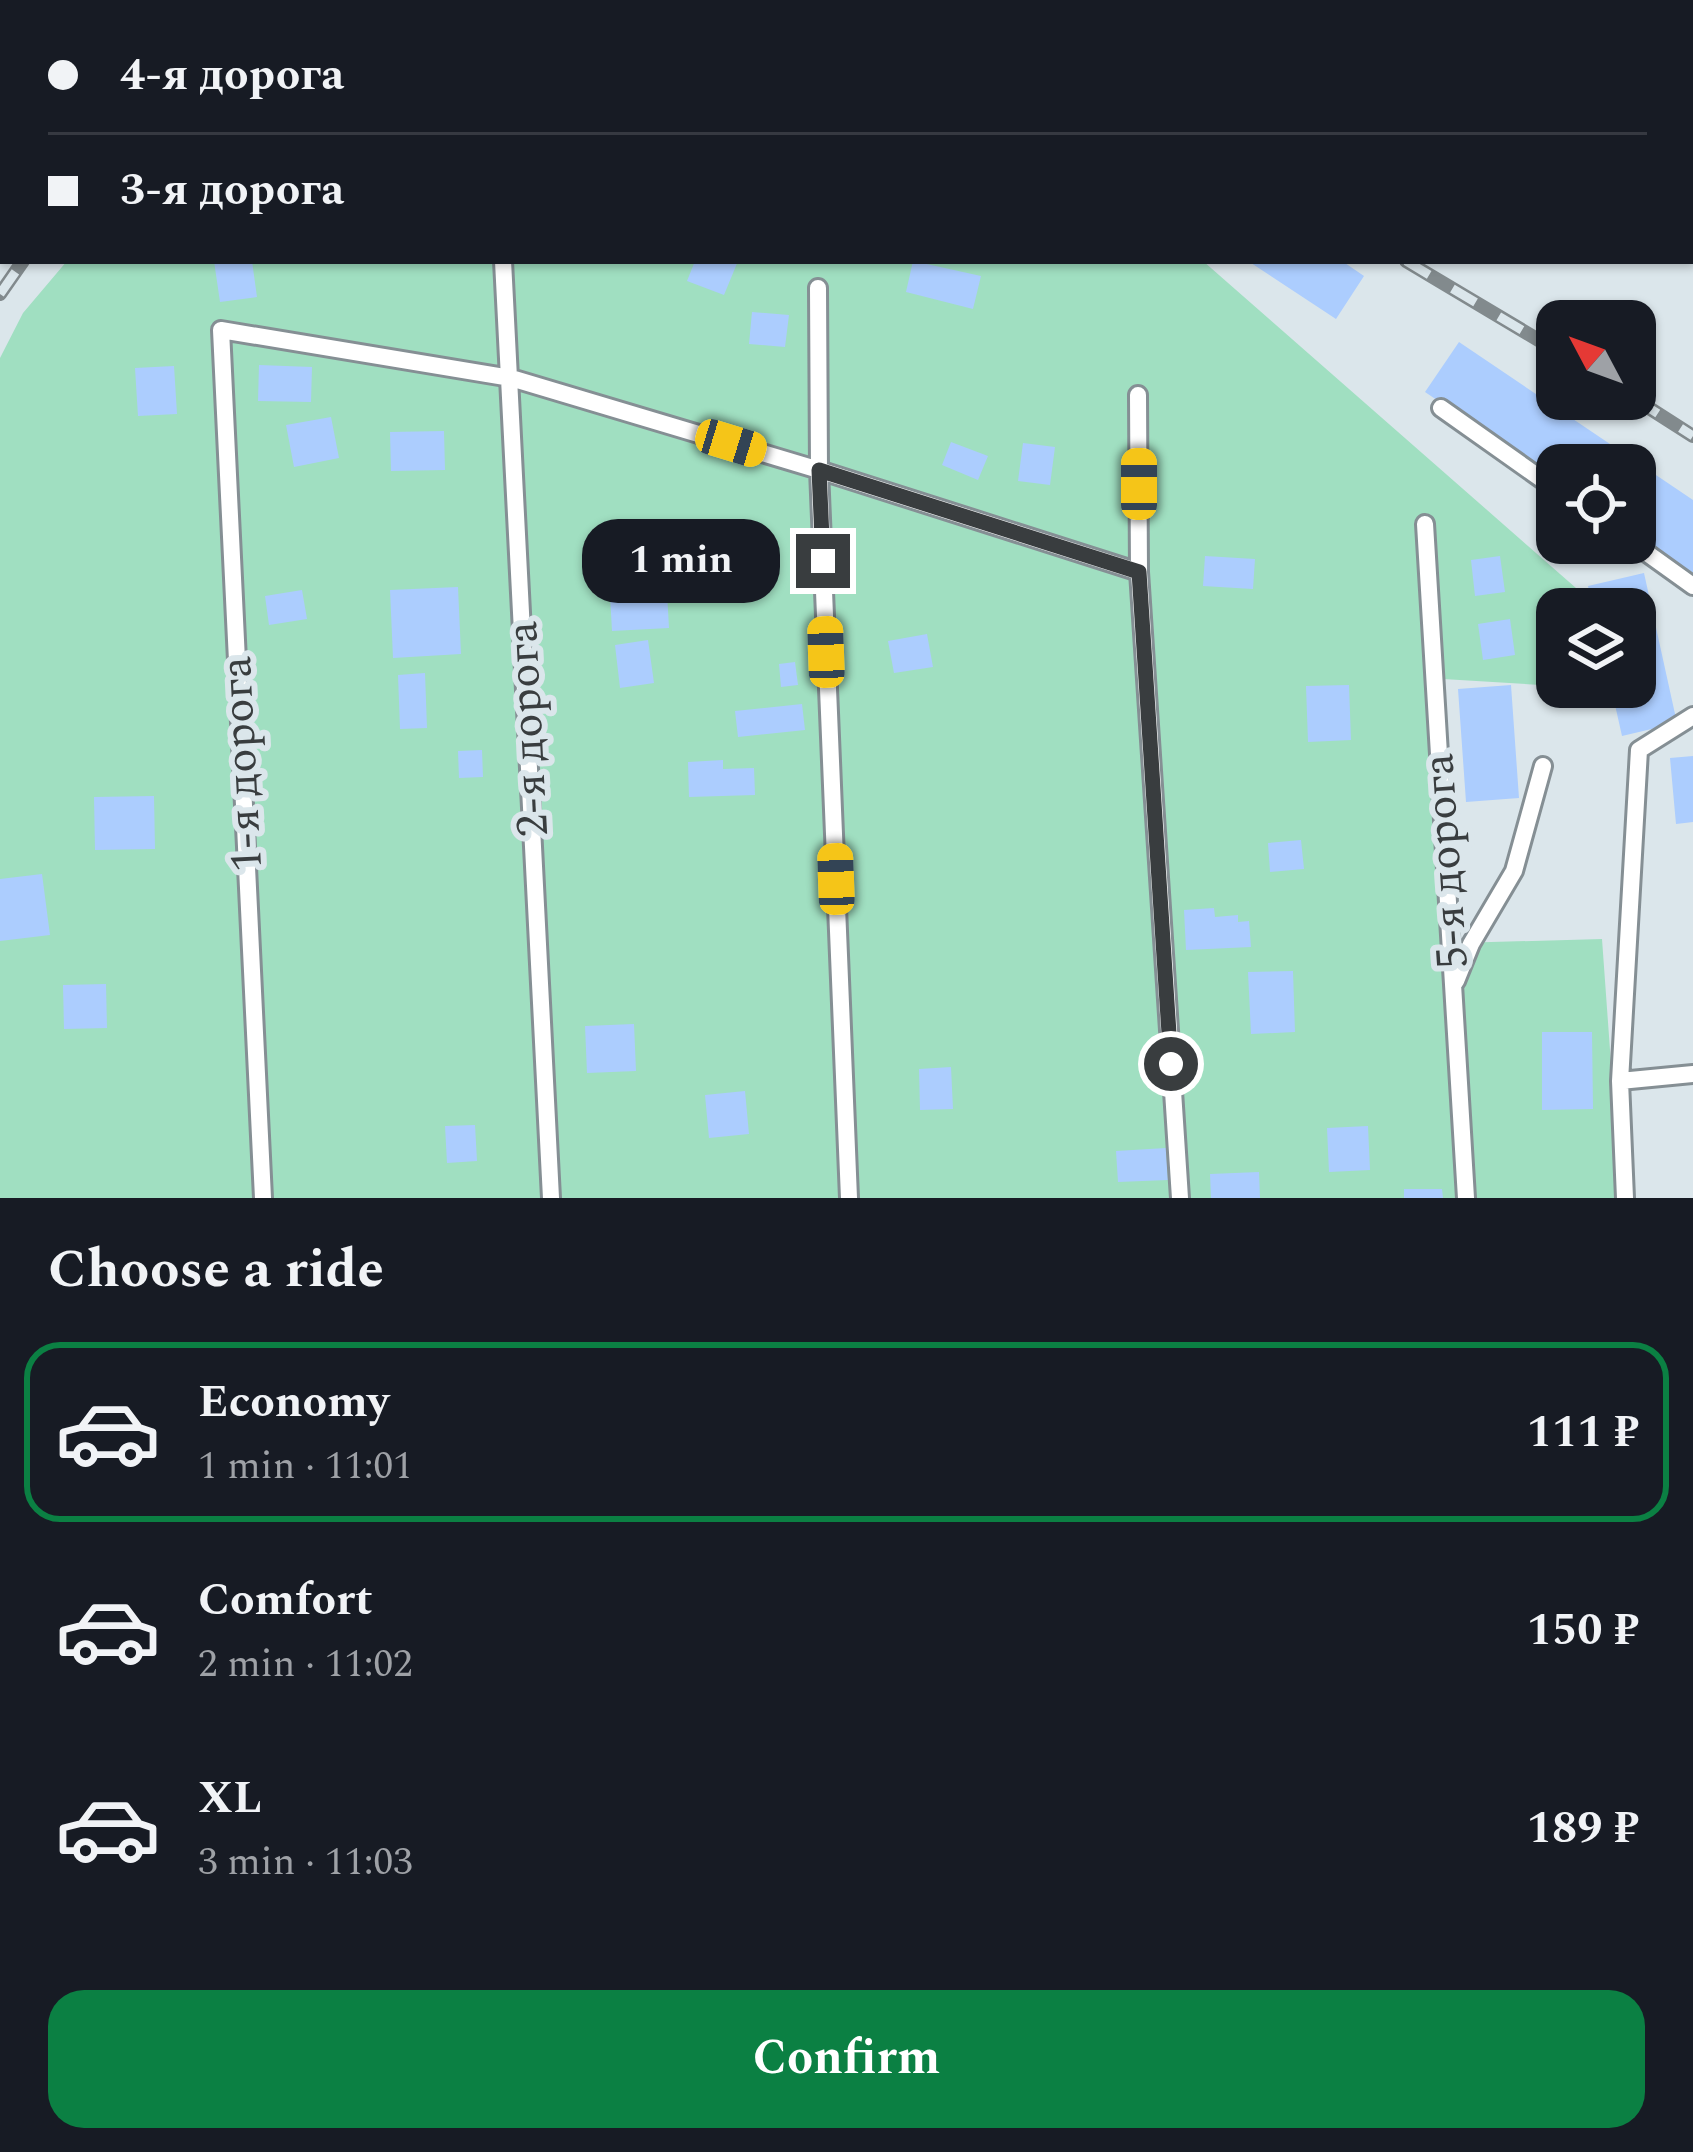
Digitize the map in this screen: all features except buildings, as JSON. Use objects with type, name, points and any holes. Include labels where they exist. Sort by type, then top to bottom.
[{"type":"lane","name":"2-я дорога","points":[[503,264],[551,1198]]},
{"type":"lane","points":[[818,287],[819,470],[849,1198]]},
{"type":"lane","name":"1-я дорога","points":[[263,1198],[221,331],[511,378]]},
{"type":"lane","points":[[511,378],[1139,572]]},
{"type":"lane","points":[[1138,395],[1139,572],[1180,1198]]},
{"type":"lane","points":[[1442,408],[1536,475]]},
{"type":"lane","name":"5-я дорога","points":[[1425,524],[1466,1198]]},
{"type":"lane","points":[[1656,559],[1693,586]]},
{"type":"lane","points":[[1625,1198],[1620,1081],[1639,750],[1693,716]]},
{"type":"lane","points":[[1454,988],[1472,944],[1514,872],[1543,766]]},
{"type":"lane","points":[[1620,1081],[1693,1074]]},
{"type":"green space","points":[[64,264],[1206,264],[1536,553],[1536,564],[1549,564],[1576,588],[1536,588],[1536,685],[1443,679],[1456,943],[1602,939],[1616,1198],[0,1198],[0,358],[23,313]]},
{"type":"railway","points":[[0,294],[21,264]]},
{"type":"railway","points":[[1411,264],[1536,338]]},
{"type":"railway","points":[[1656,412],[1693,436]]},
{"type":"route","points":[[823,561],[819,470],[1139,572],[1171,1064]]}]
